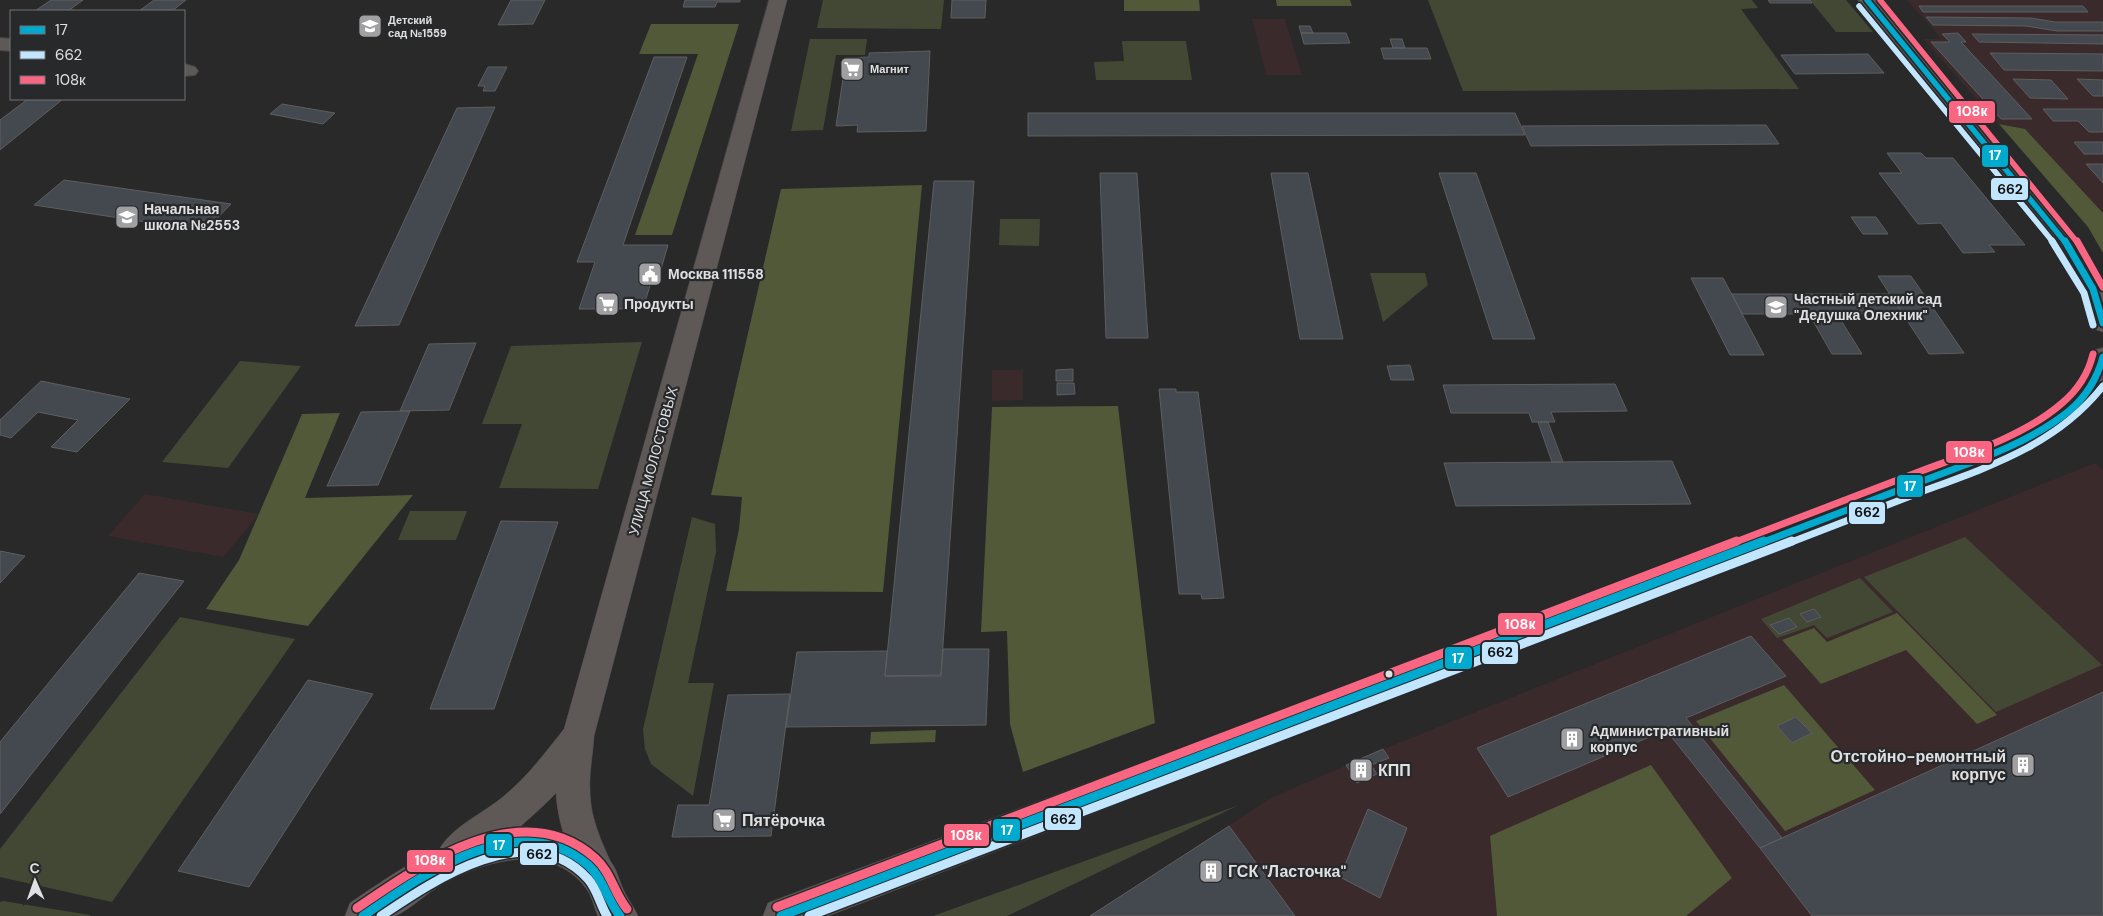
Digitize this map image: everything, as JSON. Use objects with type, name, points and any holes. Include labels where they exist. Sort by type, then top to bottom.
[{"type":"main road","points":[[1867,0],[2063,238],[2086,276],[2103,323]]},
{"type":"main road","points":[[781,916],[1962,466],[2042,428],[2070,411],[2082,400],[2092,384],[2103,357]]},
{"type":"main road","points":[[363,916],[438,866],[478,847],[518,841],[552,845],[576,856],[609,902]]},
{"type":"street","name":"УЛИЦА МОЛОСТОВЫХ","points":[[438,866],[515,809],[543,783],[578,736],[778,0]]},
{"type":"street","points":[[578,736],[571,790],[574,816],[584,846],[609,902]]},
{"type":"shaded area","points":[[1907,0],[2103,0],[2103,213],[2025,129],[1999,124],[1923,39],[1942,39]]},
{"type":"shaded area","points":[[1252,19],[1285,19],[1302,75],[1266,75]]},
{"type":"shaded area","points":[[992,370],[1023,370],[1023,400],[992,401]]},
{"type":"shaded area","points":[[2095,463],[2103,470],[2103,916],[1090,916],[1271,798],[1396,744]]},
{"type":"shaded area","points":[[145,494],[259,514],[223,557],[108,536]]},
{"type":"green space","points":[[823,0],[944,0],[941,29],[817,28]]},
{"type":"green space","points":[[1124,0],[1199,0],[1200,11],[1124,11]]},
{"type":"green space","points":[[1276,0],[1350,0],[1352,6],[1277,6]]},
{"type":"green space","points":[[1428,0],[1752,0],[1758,8],[1741,9],[1799,89],[1463,91]]},
{"type":"green space","points":[[1810,0],[1846,0],[1873,32],[1836,32]]},
{"type":"green space","points":[[651,24],[739,24],[672,235],[635,235],[698,54],[639,54]]},
{"type":"green space","points":[[810,39],[867,39],[865,55],[836,55],[823,130],[791,131]]},
{"type":"green space","points":[[1122,41],[1186,41],[1192,80],[1096,80],[1094,62],[1124,61]]},
{"type":"green space","points":[[1999,124],[2025,129],[2103,213],[2103,253],[2088,227]]},
{"type":"green space","points":[[922,185],[883,592],[726,591],[739,529],[742,497],[711,495],[781,189]]},
{"type":"green space","points":[[1000,219],[1040,219],[1039,246],[999,245]]},
{"type":"green space","points":[[1370,273],[1425,273],[1428,285],[1383,322]]},
{"type":"green space","points":[[642,342],[598,489],[499,488],[522,424],[482,424],[511,346]]},
{"type":"green space","points":[[240,361],[301,366],[228,468],[162,462]]},
{"type":"green space","points":[[1118,406],[1155,723],[1023,772],[1010,724],[1007,631],[981,632],[992,407]]},
{"type":"green space","points":[[340,413],[305,498],[413,495],[308,626],[206,609],[239,560],[302,414]]},
{"type":"green space","points":[[410,511],[467,511],[456,540],[398,540]]},
{"type":"green space","points":[[692,517],[715,524],[716,552],[688,683],[714,683],[693,796],[651,764],[645,749],[643,729]]},
{"type":"green space","points":[[1965,537],[2102,665],[1996,712],[1864,577]]},
{"type":"green space","points":[[1860,578],[1893,612],[1827,638],[1814,625],[1777,638],[1761,619]]},
{"type":"green space","points":[[1897,613],[1997,715],[1977,724],[1906,650],[1821,684],[1782,640],[1814,628],[1827,642]]},
{"type":"green space","points":[[180,617],[295,639],[112,902],[0,877],[0,849]]},
{"type":"green space","points":[[1784,685],[1875,790],[1785,831],[1696,721]]},
{"type":"green space","points":[[936,730],[935,742],[870,744],[871,732]]},
{"type":"green space","points":[[1651,765],[1732,878],[1686,916],[1497,916],[1490,836]]},
{"type":"green space","points":[[1239,805],[1007,916],[933,916]]},
{"type":"green space","points":[[0,902],[91,916],[0,916]]},
{"type":"building","points":[[51,0],[83,0],[69,10],[36,10]]},
{"type":"building","points":[[154,0],[186,0],[173,10],[140,10]]},
{"type":"building","points":[[511,0],[545,0],[533,24],[498,25]]},
{"type":"building","points":[[685,0],[740,0],[740,2],[717,2],[715,7],[683,7]]},
{"type":"building","points":[[952,0],[986,0],[985,18],[951,18]]},
{"type":"building","points":[[1768,0],[1810,0],[1812,3],[1770,3]]},
{"type":"building","points":[[1919,6],[2083,6],[2088,12],[1923,12]]},
{"type":"building","points":[[1926,17],[2031,18],[2055,22],[2103,22],[2103,31],[2057,31],[2026,26],[1933,25]]},
{"type":"building","points":[[1299,26],[1310,26],[1313,33],[1301,33]]},
{"type":"building","points":[[1301,33],[1346,33],[1350,43],[1304,44]]},
{"type":"building","points":[[1958,33],[1966,42],[1961,42],[2032,119],[2001,119],[1931,42],[1950,42],[1942,34]]},
{"type":"building","points":[[1972,34],[2103,35],[2103,44],[1979,42]]},
{"type":"building","points":[[1390,39],[1402,39],[1405,48],[1393,48]]},
{"type":"building","points":[[1381,48],[1427,48],[1431,59],[1384,59]]},
{"type":"building","points":[[930,51],[926,131],[857,132],[858,125],[836,126],[846,58],[869,57],[869,53]]},
{"type":"building","points":[[1990,53],[2103,54],[2103,71],[2004,70]]},
{"type":"building","points":[[1868,54],[1884,73],[1795,74],[1781,55]]},
{"type":"building","points":[[654,57],[687,57],[623,245],[668,245],[657,283],[651,282],[643,309],[579,309],[595,262],[577,262]]},
{"type":"building","points":[[488,67],[507,67],[495,91],[483,91],[485,86],[478,86]]},
{"type":"building","points":[[2013,79],[2051,80],[2068,99],[2030,98]]},
{"type":"building","points":[[2077,79],[2103,80],[2103,96],[2093,96]]},
{"type":"building","points":[[27,100],[62,100],[0,150],[0,120]]},
{"type":"building","points":[[282,104],[335,113],[323,124],[270,114]]},
{"type":"building","points":[[495,107],[399,325],[355,326],[457,108]]},
{"type":"building","points":[[2043,109],[2103,109],[2103,132],[2089,132],[2078,121],[2053,121]]},
{"type":"building","points":[[1028,113],[1515,113],[1525,135],[1028,136]]},
{"type":"building","points":[[1766,125],[1779,144],[1531,146],[1522,126]]},
{"type":"building","points":[[2074,142],[2103,142],[2103,154],[2084,154]]},
{"type":"building","points":[[1887,153],[1921,153],[1926,158],[1953,158],[2025,245],[1989,245],[1995,252],[1963,253],[1941,223],[1918,224],[1879,173],[1902,173]]},
{"type":"building","points":[[2086,164],[2103,164],[2103,183]]},
{"type":"building","points":[[1100,173],[1137,173],[1148,338],[1106,338]]},
{"type":"building","points":[[1271,173],[1308,173],[1343,339],[1300,339]]},
{"type":"building","points":[[1439,173],[1476,173],[1535,339],[1493,339]]},
{"type":"building","points":[[64,180],[231,204],[205,231],[34,205]]},
{"type":"building","points":[[934,181],[974,181],[941,675],[885,676]]},
{"type":"building","points":[[1851,217],[1876,217],[1888,234],[1863,234]]},
{"type":"building","points":[[1878,276],[1911,276],[1964,353],[1929,354]]},
{"type":"building","points":[[1691,278],[1723,278],[1764,355],[1730,355]]},
{"type":"building","points":[[1732,294],[1890,294],[1903,314],[1742,314]]},
{"type":"building","points":[[1809,314],[1837,314],[1862,354],[1832,354]]},
{"type":"building","points":[[476,343],[449,410],[400,411],[429,344]]},
{"type":"building","points":[[1410,365],[1414,380],[1391,380],[1387,366]]},
{"type":"building","points":[[1073,369],[1073,381],[1056,381],[1056,370]]},
{"type":"building","points":[[41,381],[130,399],[77,452],[51,447],[78,420],[38,412],[11,438],[0,435],[0,420]]},
{"type":"building","points":[[1057,383],[1074,383],[1075,394],[1057,395]]},
{"type":"building","points":[[1615,384],[1627,411],[1551,412],[1555,422],[1532,422],[1529,413],[1451,413],[1443,385]]},
{"type":"building","points":[[1159,389],[1176,389],[1176,392],[1198,392],[1224,598],[1202,599],[1201,594],[1179,594]]},
{"type":"building","points":[[410,411],[378,485],[327,486],[361,412]]},
{"type":"building","points":[[1538,422],[1548,422],[1563,462],[1552,462]]},
{"type":"building","points":[[1672,461],[1691,504],[1456,506],[1444,463]]},
{"type":"building","points":[[501,521],[558,522],[494,709],[430,709]]},
{"type":"building","points":[[0,551],[25,556],[0,583]]},
{"type":"building","points":[[139,573],[184,581],[0,814],[0,742]]},
{"type":"building","points":[[1814,609],[1821,617],[1807,622],[1800,614]]},
{"type":"building","points":[[1789,618],[1797,627],[1779,634],[1770,625]]},
{"type":"building","name":"Административный корпус","points":[[1751,636],[1786,676],[1686,718],[1782,838],[1760,848],[1666,730],[1508,797],[1477,748]]},
{"type":"building","points":[[943,649],[989,649],[986,725],[786,727],[797,652],[887,651],[885,676],[941,676]]},
{"type":"building","points":[[308,680],[373,694],[249,887],[178,871]]},
{"type":"building","name":"Отстойно-ремонтный корпус","points":[[2103,692],[2103,916],[1812,916],[1760,848]]},
{"type":"building","points":[[790,694],[771,836],[672,837],[678,805],[709,805],[728,695]]},
{"type":"building","points":[[1796,717],[1812,733],[1792,743],[1777,726]]},
{"type":"building","name":"КПП","points":[[1383,749],[1389,758],[1371,765],[1377,774],[1357,783],[1346,765]]},
{"type":"building","points":[[1368,809],[1407,828],[1380,898],[1340,877]]},
{"type":"building","name":"ГСК \"Ласточка\"","points":[[1229,826],[1295,916],[1090,916]]},
{"type":"transit line","name":"17","points":[[1867,0],[2063,238],[2093,289],[2103,323]]},
{"type":"transit line","name":"108к","points":[[1880,0],[2071,232],[2091,263],[2103,287]]},
{"type":"transit line","name":"662","points":[[1859,6],[2055,244],[2084,293],[2093,325]]},
{"type":"transit line","name":"108к","points":[[777,907],[1958,457],[2029,426],[2046,416],[2075,391],[2086,376],[2093,354]]},
{"type":"transit line","name":"17","points":[[781,916],[1999,451],[2036,433],[2071,410],[2096,379],[2103,357]]},
{"type":"transit line","name":"662","points":[[809,916],[1966,475],[2023,450],[2059,429],[2090,403],[2103,386]]},
{"type":"transit line","name":"108к","points":[[357,908],[396,881],[457,847],[501,834],[525,833],[554,836],[579,846],[602,864],[610,877],[618,897],[627,909]]},
{"type":"transit line","name":"17","points":[[363,916],[419,878],[459,857],[501,844],[524,843],[558,848],[581,859],[594,871],[620,916]]},
{"type":"transit line","name":"662","points":[[381,916],[414,893],[467,865],[505,854],[526,853],[552,856],[575,867],[591,883],[607,916]]},
{"type":"place","name":"Детский сад №1559","points":[[370,26]]},
{"type":"place","name":"Магнит","points":[[852,69]]},
{"type":"place","name":"Начальная школа №2553","points":[[127,217]]},
{"type":"place","name":"Москва 111558","points":[[650,274]]},
{"type":"place","name":"Продукты","points":[[607,304]]},
{"type":"place","name":"Частный детский сад \"Дедушка Олехник\"","points":[[1776,307]]},
{"type":"place","name":"Административный корпус","points":[[1572,739]]},
{"type":"place","name":"Отстойно-ремонтный корпус","points":[[2023,765]]},
{"type":"place","name":"КПП","points":[[1361,770]]},
{"type":"place","name":"Пятёрочка","points":[[724,820]]},
{"type":"place","name":"ГСК \"Ласточка\"","points":[[1211,871]]}]
